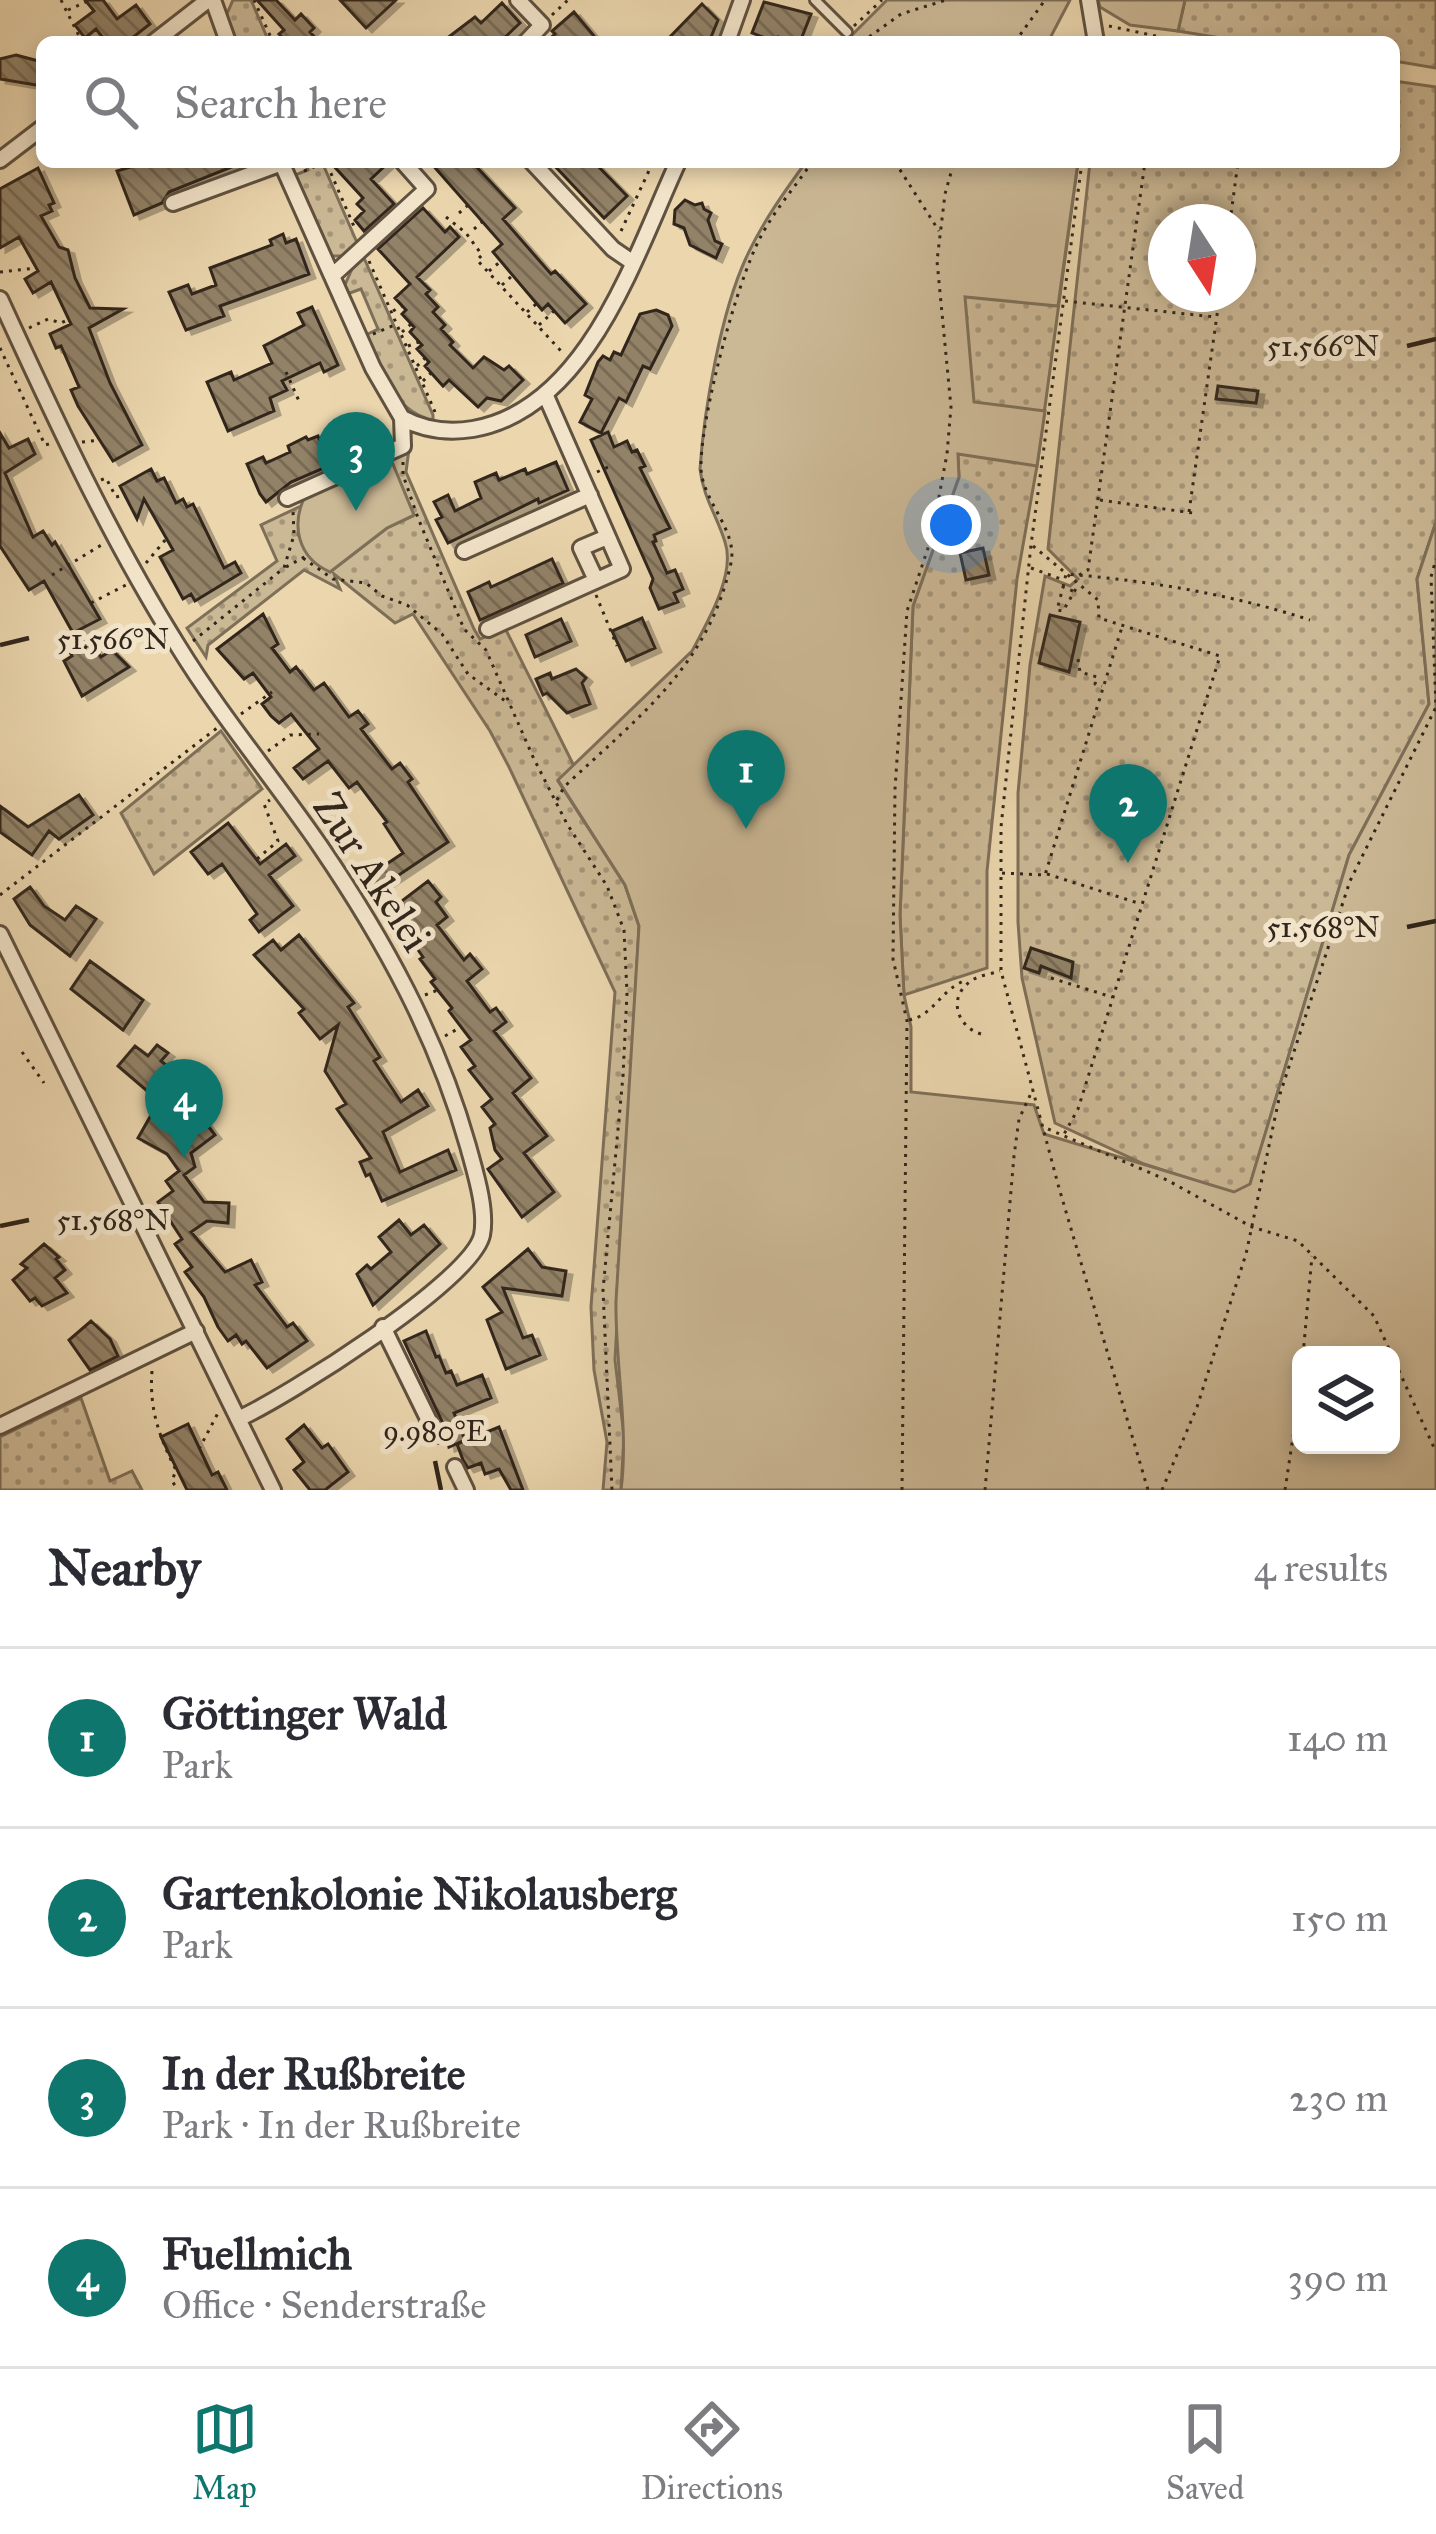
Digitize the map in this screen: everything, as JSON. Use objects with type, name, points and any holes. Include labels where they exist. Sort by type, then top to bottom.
[{"type":"street","points":[[162,36],[211,0],[226,36]]},
{"type":"street","points":[[518,0],[538,35]]},
{"type":"street","points":[[729,36],[742,0]]},
{"type":"street","points":[[1089,0],[1096,36]]},
{"type":"street","points":[[0,160],[36,133]]},
{"type":"street","points":[[173,203],[265,168]]},
{"type":"street","points":[[284,168],[360,339],[402,418],[403,446],[287,498]]},
{"type":"street","points":[[332,276],[427,189],[408,168]]},
{"type":"street","points":[[538,168],[632,262]]},
{"type":"street","points":[[402,418],[443,430],[498,422],[546,397],[575,367],[632,262],[675,168]]},
{"type":"street","name":"Zur Akelei","points":[[0,298],[114,536],[180,650],[369,921],[432,1042],[471,1160],[483,1224],[481,1239],[466,1264],[304,1383],[238,1419]]},
{"type":"street","points":[[488,628],[622,569],[546,397]]},
{"type":"street","points":[[464,551],[590,495]]},
{"type":"street","points":[[595,581],[581,548],[607,537]]},
{"type":"street","points":[[0,934],[273,1490]]},
{"type":"street","points":[[383,1327],[436,1435]]},
{"type":"street","points":[[0,1426],[196,1331]]},
{"type":"street","points":[[455,1467],[466,1490]]},
{"type":"lane","points":[[815,0],[847,32]]},
{"type":"path","points":[[61,0],[79,36]]},
{"type":"path","points":[[67,11],[90,0]]},
{"type":"path","points":[[254,0],[270,36]]},
{"type":"path","points":[[538,35],[568,0]]},
{"type":"path","points":[[847,32],[881,0]]},
{"type":"path","points":[[871,36],[901,14],[946,0]]},
{"type":"path","points":[[1019,36],[1045,0]]},
{"type":"path","points":[[1095,23],[1156,36]]},
{"type":"path","points":[[288,178],[312,168]]},
{"type":"path","points":[[329,168],[443,430]]},
{"type":"path","points":[[614,249],[650,168]]},
{"type":"path","points":[[556,802],[564,787],[683,670],[707,630],[732,560],[701,470],[722,355],[759,239],[808,168]]},
{"type":"path","points":[[899,168],[940,233]]},
{"type":"path","points":[[902,1490],[907,1021],[893,959],[895,789],[907,610],[931,538],[947,454],[951,407],[938,261],[952,168]]},
{"type":"path","points":[[1081,168],[1031,545],[1000,873],[1001,970],[1148,1490]]},
{"type":"path","points":[[1079,575],[1088,570],[1144,168]]},
{"type":"path","points":[[1232,204],[1237,168]]},
{"type":"path","points":[[459,214],[467,206]]},
{"type":"path","points":[[446,217],[482,255],[476,260],[575,367]]},
{"type":"path","points":[[474,229],[482,222]]},
{"type":"path","points":[[488,272],[501,261]]},
{"type":"path","points":[[0,272],[36,268]]},
{"type":"path","points":[[501,286],[512,276]]},
{"type":"path","points":[[1065,301],[1216,317]]},
{"type":"path","points":[[526,314],[536,304]]},
{"type":"path","points":[[391,312],[402,306]]},
{"type":"path","points":[[538,326],[554,311]]},
{"type":"path","points":[[1098,500],[1191,512],[1217,312]]},
{"type":"path","points":[[16,334],[48,319],[69,320]]},
{"type":"path","points":[[400,333],[411,323]]},
{"type":"path","points":[[360,339],[397,324]]},
{"type":"path","points":[[406,347],[419,342]]},
{"type":"path","points":[[0,348],[45,446],[66,438]]},
{"type":"path","points":[[415,367],[425,358]]},
{"type":"path","points":[[286,372],[299,401]]},
{"type":"path","points":[[422,382],[431,373]]},
{"type":"path","points":[[403,446],[403,476],[464,629],[486,650],[556,802],[614,902],[627,953],[623,1076],[604,1290],[612,1490]]},
{"type":"path","points":[[284,568],[295,516],[287,498]]},
{"type":"path","points":[[52,575],[114,536]]},
{"type":"path","points":[[91,603],[136,574],[166,539]]},
{"type":"path","points":[[1031,545],[1076,588]]},
{"type":"path","points":[[180,650],[305,556],[333,580],[366,583],[382,596],[407,605],[442,634],[468,674],[510,705]]},
{"type":"path","points":[[1162,1490],[1197,1406],[1252,1227],[1280,1094],[1350,881],[1436,706],[1431,577],[1436,559]]},
{"type":"path","points":[[1029,568],[1050,572],[1098,601],[1099,618],[1220,656],[1078,1109],[1064,1136]]},
{"type":"path","points":[[1066,574],[1218,593],[1310,620]]},
{"type":"path","points":[[1066,574],[1058,610],[1064,611],[1076,588]]},
{"type":"path","points":[[595,581],[597,600],[617,646]]},
{"type":"path","points":[[1045,874],[1123,626]]},
{"type":"path","points":[[1078,659],[1080,672],[1097,677],[1094,684],[1104,687]]},
{"type":"path","points":[[0,896],[272,692]]},
{"type":"path","points":[[257,759],[290,735],[319,734]]},
{"type":"path","points":[[257,860],[278,841],[264,804],[281,792]]},
{"type":"path","points":[[1000,873],[1045,874],[1143,905]]},
{"type":"path","points":[[907,1021],[924,1016],[952,986],[1001,970]]},
{"type":"path","points":[[975,978],[961,992],[957,1012],[967,1029],[981,1034]]},
{"type":"path","points":[[1051,978],[1113,998]]},
{"type":"path","points":[[432,1042],[461,1027]]},
{"type":"path","points":[[22,1052],[44,1083]]},
{"type":"path","points":[[985,1490],[1014,1156],[1019,1119],[1034,1087]]},
{"type":"path","points":[[1045,1127],[1167,1180],[1252,1227],[1298,1241],[1374,1316],[1436,1453]]},
{"type":"path","points":[[1305,1346],[1312,1255]]},
{"type":"path","points":[[154,1351],[152,1407],[159,1438],[176,1470],[172,1480],[178,1490]]},
{"type":"path","points":[[200,1449],[227,1395]]},
{"type":"path","points":[[1285,1490],[1292,1444]]},
{"type":"shaded area","points":[[233,0],[251,0],[266,36],[234,36],[226,16]]},
{"type":"shaded area","points":[[887,0],[1070,0],[1051,36],[851,36]]},
{"type":"shaded area","points":[[1098,0],[1185,0],[1178,31],[1130,25],[1100,7]]},
{"type":"shaded area","points":[[1185,0],[1436,0],[1436,68],[1400,62],[1400,36],[1209,36],[1178,31]]},
{"type":"shaded area","points":[[1400,82],[1436,87],[1436,522],[1417,579],[1429,704],[1349,855],[1250,1185],[1234,1193],[1144,1164],[1055,1123],[1022,978],[1018,793],[1030,665],[1045,576],[1070,586],[1078,579],[1048,549],[1089,168],[1400,168]]},
{"type":"shaded area","points":[[325,168],[358,245],[348,256],[331,256],[295,175]]},
{"type":"shaded area","points":[[802,168],[1077,168],[1058,306],[965,297],[974,402],[1045,411],[1037,466],[958,454],[959,477],[913,606],[900,915],[904,995],[911,1027],[911,1092],[1034,1105],[1044,1134],[1234,1192],[1250,1184],[1349,855],[1429,704],[1417,579],[1436,522],[1436,1490],[621,1490],[616,1301],[639,926],[625,885],[558,780],[692,651],[718,598],[727,555],[700,469],[722,333],[737,280],[759,232]]},
{"type":"shaded area","points":[[1061,168],[1077,168],[1017,579],[987,871],[987,968],[904,995],[900,915],[913,606],[959,477],[944,208]]},
{"type":"shaded area","points":[[364,258],[433,420],[398,399],[366,335],[378,329],[361,289],[347,294],[344,287],[352,269]]},
{"type":"shaded area","points":[[409,449],[406,472],[474,629],[480,639],[505,628],[574,766],[558,781],[625,885],[639,926],[615,1360],[624,1436],[621,1490],[603,1490],[607,1442],[594,1370],[591,1307],[615,992],[509,767],[413,614],[395,623],[334,574],[340,589],[304,570],[208,645],[206,657],[187,628],[277,561],[261,525],[301,506],[298,535],[330,572],[387,528],[413,516],[390,457]]},
{"type":"shaded area","points":[[390,457],[414,515],[387,528],[330,572],[319,566],[304,549],[298,529],[306,494]]},
{"type":"shaded area","points":[[221,731],[262,789],[154,874],[121,813]]},
{"type":"shaded area","points":[[81,1398],[110,1481],[132,1471],[142,1490],[0,1490],[0,1437]]},
{"type":"building","points":[[85,0],[103,0],[117,19],[136,5],[150,24],[135,36],[101,36],[96,29],[83,36],[75,25],[94,11]]},
{"type":"building","points":[[257,0],[276,0],[295,20],[301,14],[314,28],[310,32],[314,36],[281,36],[284,30]]},
{"type":"building","points":[[340,0],[396,0],[366,28]]},
{"type":"building","points":[[764,2],[811,14],[802,36],[752,33]]},
{"type":"building","points":[[502,3],[520,23],[506,36],[450,36],[475,17],[481,23]]},
{"type":"building","points":[[702,4],[718,20],[711,36],[671,36]]},
{"type":"building","points":[[574,12],[594,36],[553,36],[552,31]]},
{"type":"building","points":[[16,55],[36,60],[36,85],[0,79],[0,59]]},
{"type":"building","points":[[38,168],[54,203],[49,205],[52,211],[41,216],[59,247],[68,250],[90,308],[123,309],[89,328],[142,445],[113,461],[78,406],[71,390],[79,387],[61,346],[56,348],[50,334],[71,324],[51,282],[33,293],[25,279],[38,271],[19,237],[0,248],[0,189]]},
{"type":"building","points":[[229,168],[169,192],[162,203],[134,215],[117,171]]},
{"type":"building","points":[[336,168],[383,168],[371,179],[394,204],[364,231],[355,220],[364,211],[357,204],[363,198]]},
{"type":"building","points":[[435,168],[478,168],[515,208],[503,219],[551,274],[555,271],[586,304],[565,323],[548,304],[542,310],[493,252],[502,244]]},
{"type":"building","points":[[557,168],[600,168],[627,196],[604,218]]},
{"type":"building","points":[[685,200],[702,203],[711,213],[708,220],[715,241],[722,244],[716,258],[690,245],[684,228],[674,224],[675,210]]},
{"type":"building","points":[[423,208],[445,232],[450,227],[459,237],[417,277],[430,290],[426,294],[438,307],[433,312],[445,325],[441,329],[453,342],[450,345],[473,368],[484,357],[504,370],[509,366],[523,380],[501,401],[487,398],[478,407],[449,380],[443,386],[425,366],[429,362],[417,349],[422,345],[410,332],[414,327],[395,298],[410,284],[378,249]]},
{"type":"building","points":[[283,234],[286,243],[296,239],[309,274],[220,306],[224,316],[186,330],[169,292],[188,285],[192,294],[216,285],[210,268],[272,245],[270,240]]},
{"type":"building","points":[[312,307],[338,365],[324,372],[320,363],[282,381],[287,390],[270,398],[274,411],[228,431],[207,382],[231,372],[234,380],[272,363],[264,346],[304,325],[298,313]]},
{"type":"building","points":[[656,310],[668,315],[672,326],[650,369],[643,366],[626,402],[619,398],[601,433],[580,422],[592,399],[585,395],[598,362],[603,356],[610,360],[614,352],[621,355],[640,314]]},
{"type":"building","points":[[1218,386],[1258,391],[1256,403],[1216,399]]},
{"type":"building","points":[[374,421],[387,441],[291,482],[266,502],[260,494],[247,464],[263,457],[266,463],[290,452],[288,446],[306,437],[319,439],[346,428],[348,433]]},
{"type":"building","points":[[608,432],[614,447],[627,441],[632,452],[637,450],[645,466],[640,468],[670,528],[654,535],[653,542],[667,573],[675,570],[683,589],[674,593],[678,602],[659,609],[650,588],[653,579],[591,440]]},
{"type":"building","points":[[0,433],[9,448],[28,439],[35,454],[5,473],[33,537],[43,531],[52,545],[55,542],[100,619],[73,633],[44,581],[29,590],[0,546]]},
{"type":"building","points":[[556,462],[568,490],[539,503],[538,499],[448,543],[436,520],[442,517],[434,502],[448,495],[455,511],[481,498],[475,482],[496,473],[499,480],[525,469],[527,474]]},
{"type":"building","points":[[151,469],[157,481],[164,478],[176,503],[183,499],[187,507],[193,504],[224,568],[235,562],[241,573],[195,601],[191,594],[183,599],[160,557],[173,550],[144,499],[137,519],[120,486]]},
{"type":"building","points":[[983,548],[989,575],[966,580],[960,553]]},
{"type":"building","points":[[552,559],[563,583],[480,620],[468,592],[489,582],[491,587]]},
{"type":"building","points":[[263,614],[278,644],[272,648],[290,672],[296,667],[314,690],[324,683],[349,717],[358,711],[368,724],[361,729],[392,769],[400,763],[448,842],[375,891],[366,878],[403,853],[387,822],[357,782],[349,788],[328,761],[303,779],[294,768],[319,749],[291,714],[279,723],[271,716],[262,704],[271,697],[253,673],[244,679],[217,649]]},
{"type":"building","points":[[1050,615],[1080,622],[1069,672],[1039,663]]},
{"type":"building","points":[[642,618],[655,648],[626,661],[612,631]]},
{"type":"building","points":[[561,619],[571,641],[535,657],[526,635]]},
{"type":"building","points":[[88,639],[101,657],[112,650],[129,667],[82,696],[64,661],[72,656],[69,650]]},
{"type":"building","points":[[576,669],[586,678],[582,683],[590,704],[567,713],[547,693],[543,695],[536,679],[550,673],[552,679]]},
{"type":"building","points":[[79,795],[93,815],[59,839],[49,831],[32,855],[0,832],[0,806],[28,827]]},
{"type":"building","points":[[228,823],[260,864],[286,844],[295,856],[269,875],[293,906],[259,932],[250,920],[257,914],[222,864],[208,874],[191,852]]},
{"type":"building","points":[[428,881],[441,897],[436,902],[447,917],[437,925],[464,960],[470,954],[482,969],[467,981],[490,1012],[496,1008],[506,1022],[494,1031],[531,1078],[513,1093],[547,1136],[524,1153],[554,1192],[522,1217],[488,1169],[502,1159],[490,1128],[495,1124],[482,1107],[492,1099],[469,1070],[475,1066],[461,1047],[471,1040],[390,910]]},
{"type":"building","points":[[30,887],[44,906],[65,920],[76,906],[96,919],[70,956],[30,925],[14,899]]},
{"type":"building","points":[[299,935],[354,1003],[348,1007],[380,1057],[374,1061],[401,1102],[418,1090],[428,1106],[383,1132],[400,1172],[448,1150],[456,1170],[382,1201],[360,1162],[371,1158],[337,1109],[346,1104],[325,1071],[338,1025],[320,1039],[299,1013],[304,1009],[254,955],[273,940],[281,950]]},
{"type":"building","points":[[1031,948],[1073,962],[1071,978],[1041,966],[1039,973],[1024,968]]},
{"type":"building","points":[[90,961],[143,1000],[123,1030],[71,989]]},
{"type":"building","points":[[157,1045],[168,1053],[161,1061],[182,1078],[201,1104],[195,1109],[215,1135],[191,1153],[195,1167],[184,1175],[204,1202],[229,1203],[228,1223],[207,1221],[191,1232],[225,1272],[251,1260],[262,1282],[255,1285],[287,1327],[293,1323],[307,1341],[267,1368],[246,1341],[242,1344],[236,1335],[228,1341],[218,1327],[185,1272],[192,1267],[175,1244],[182,1239],[158,1202],[173,1191],[166,1181],[179,1171],[167,1154],[138,1138],[159,1101],[118,1066],[135,1046],[148,1056]]},
{"type":"building","points":[[399,1220],[411,1235],[424,1225],[440,1244],[373,1305],[357,1274],[391,1252],[379,1237]]},
{"type":"building","points":[[44,1244],[59,1257],[65,1270],[55,1278],[67,1293],[42,1306],[35,1298],[30,1301],[13,1280],[27,1268],[21,1264]]},
{"type":"building","points":[[528,1249],[542,1267],[566,1271],[562,1296],[503,1288],[523,1338],[532,1335],[540,1355],[506,1369],[487,1320],[502,1312],[483,1287]]},
{"type":"building","points":[[91,1321],[110,1339],[118,1356],[90,1370],[69,1340]]},
{"type":"building","points":[[426,1331],[436,1357],[446,1373],[451,1371],[457,1385],[482,1375],[491,1398],[454,1413],[465,1440],[449,1447],[446,1430],[404,1341]]},
{"type":"building","points":[[188,1424],[212,1475],[218,1472],[227,1490],[187,1490],[161,1437]]},
{"type":"building","points":[[304,1425],[322,1448],[328,1444],[348,1472],[325,1490],[310,1490],[294,1470],[304,1462],[287,1439]]},
{"type":"building","points":[[499,1427],[523,1490],[511,1490],[499,1469],[485,1474],[481,1463],[468,1468],[463,1460],[457,1444]]},
{"type":"place","name":"In der Rußbreite","points":[[356,511]]},
{"type":"place","name":"Göttinger Wald","points":[[746,829]]},
{"type":"place","name":"Gartenkolonie Nikolausberg","points":[[1128,863]]},
{"type":"place","name":"Fuellmich","points":[[184,1158]]}]
